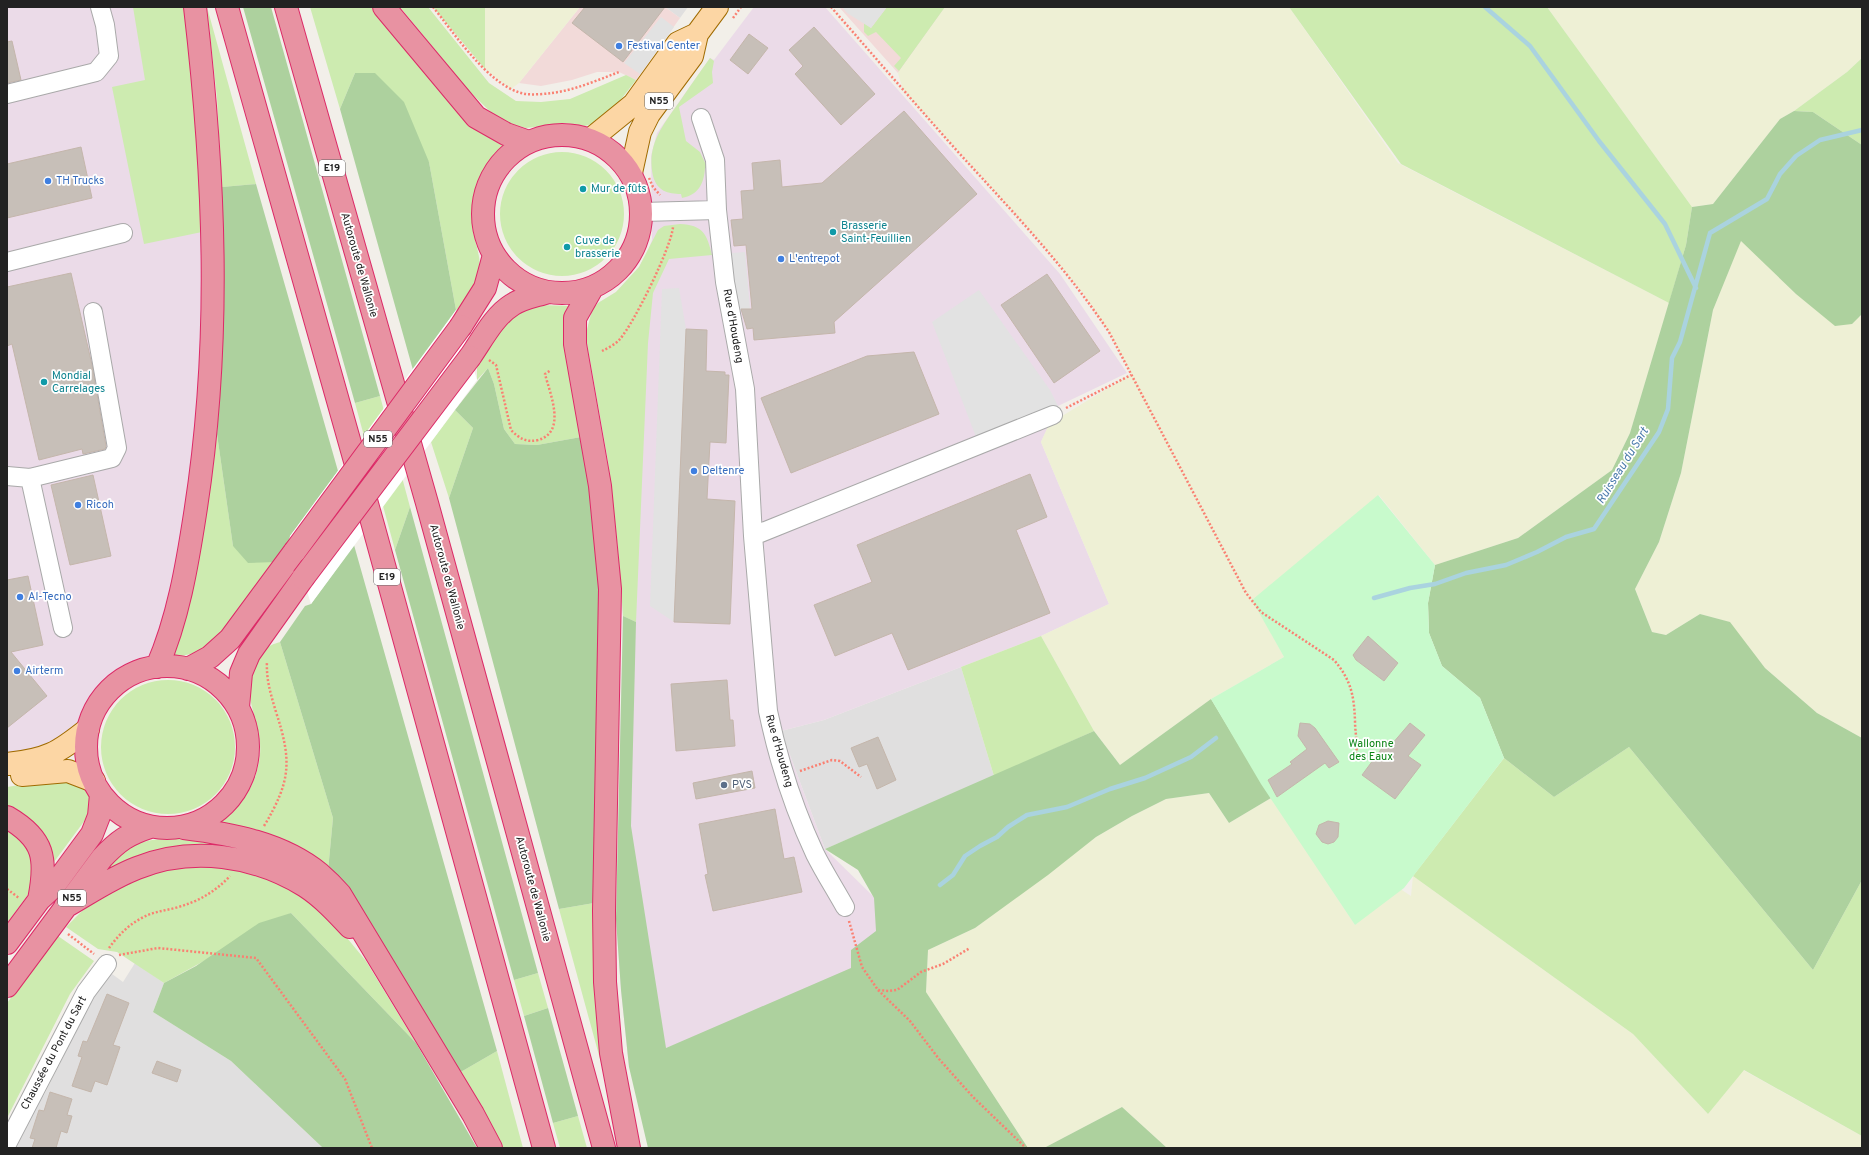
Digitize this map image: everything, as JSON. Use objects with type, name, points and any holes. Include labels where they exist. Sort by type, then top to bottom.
[{"type":"highway","points":[[157,667],[169,640],[189,552],[203,465],[212,362],[213,200],[208,124],[195,7]]},
{"type":"highway","name":"E19","points":[[227,7],[371,518],[544,1148]]},
{"type":"highway","name":"Autoroute de Wallonie","points":[[286,7],[425,496],[604,1148]]},
{"type":"highway","points":[[384,7],[476,117],[506,134],[529,142]]},
{"type":"highway","name":"N55","points":[[560,134],[575,135],[591,139],[606,147],[639,174],[639,191],[642,212],[640,231],[634,249],[623,266],[609,279],[592,288],[570,293],[548,292],[529,286],[515,278],[504,267],[494,255],[486,237],[483,219],[484,200],[488,188],[500,165],[513,152],[529,142],[544,136],[560,134]]},
{"type":"highway","name":"N55","points":[[188,669],[210,657],[230,639],[461,326],[485,288],[494,255]]},
{"type":"highway","points":[[592,288],[575,318],[575,344],[600,486],[610,589],[604,911],[605,982],[611,1052],[629,1148]]},
{"type":"highway","name":"N55","points":[[238,708],[241,673],[249,654],[303,578],[477,358],[498,318],[510,306],[519,301],[548,292]]},
{"type":"highway","name":"N55","points":[[173,666],[188,669],[203,674],[217,683],[229,694],[238,708],[246,726],[249,745],[247,765],[240,783],[230,800],[215,813],[198,823],[179,828],[150,827],[122,815],[111,806],[97,788],[88,765],[86,747],[88,729],[93,716],[108,692],[130,675],[157,667],[173,666]]},
{"type":"highway","name":"N55","points":[[7,943],[29,899],[53,887],[92,834],[99,816],[97,788]]},
{"type":"highway","points":[[7,817],[25,827],[32,835],[40,849],[43,874],[29,899]]},
{"type":"highway","name":"N55","points":[[7,986],[102,858],[115,844],[130,833],[150,827]]},
{"type":"highway","points":[[179,828],[247,838],[268,845],[295,858],[320,874],[340,894],[473,1114],[491,1148]]},
{"type":"highway","points":[[65,907],[116,877],[162,860],[184,856],[237,858],[288,876],[306,887],[326,903],[381,961]]},
{"type":"main road","name":"N55","points":[[591,139],[634,104],[678,44],[697,34],[724,13]]},
{"type":"main road","name":"N55","points":[[639,174],[640,132],[649,114],[692,56],[697,34]]},
{"type":"main road","points":[[7,764],[43,758],[64,749],[88,729]]},
{"type":"main road","points":[[7,777],[68,771],[97,788]]},
{"type":"street","points":[[7,94],[96,72],[109,56],[105,25],[100,7]]},
{"type":"street","name":"Rue d'Houdeng","points":[[701,118],[715,160],[718,210],[727,298],[745,389],[752,536],[767,705],[773,735],[785,775],[815,853],[844,907]]},
{"type":"street","points":[[642,212],[718,210]]},
{"type":"street","points":[[7,262],[123,233]]},
{"type":"street","points":[[7,476],[30,478],[112,458],[117,448],[93,312]]},
{"type":"street","points":[[752,536],[1053,415]]},
{"type":"street","points":[[30,478],[63,628]]},
{"type":"street","name":"Chaussée du Pont du Sart","points":[[7,1144],[86,992],[107,960]]},
{"type":"path","points":[[433,7],[485,69],[511,89],[525,94],[561,92],[619,72]]},
{"type":"path","points":[[724,13],[741,7]]},
{"type":"path","points":[[831,7],[920,110],[1035,236],[1083,293],[1109,332],[1246,592],[1261,612],[1334,660],[1342,669],[1349,683],[1356,706],[1355,722],[1358,745],[1356,756]]},
{"type":"path","points":[[602,351],[619,341],[629,327],[648,290],[673,229],[673,200],[658,194],[650,181],[639,174]]},
{"type":"path","points":[[477,358],[490,360],[496,365],[511,430],[519,438],[531,441],[550,434],[555,426],[555,415],[545,374],[551,370]]},
{"type":"path","points":[[1053,415],[1131,375]]},
{"type":"path","points":[[262,830],[279,802],[287,769],[287,748],[268,686],[268,655]]},
{"type":"path","points":[[785,775],[832,760],[840,761],[861,777]]},
{"type":"path","points":[[7,888],[29,899]]},
{"type":"path","points":[[844,907],[862,967],[878,990],[910,1021],[939,1059],[973,1097],[1026,1148]]},
{"type":"path","points":[[68,934],[107,960],[158,948],[256,958],[345,1079],[372,1148]]},
{"type":"path","points":[[878,990],[897,990],[921,972],[943,964],[970,948]]},
{"type":"shaded area","points":[[7,7],[185,7],[201,118],[205,357],[184,524],[162,626],[153,654],[109,677],[97,689],[76,726],[64,741],[7,758]]},
{"type":"shaded area","points":[[580,7],[665,7],[680,18],[636,80],[619,72],[597,72],[572,80],[541,86],[519,83]]},
{"type":"shaded area","points":[[665,7],[688,7],[680,18]]},
{"type":"shaded area","points":[[754,7],[825,7],[1060,274],[1127,373],[1058,406],[1041,442],[1109,604],[1041,636],[961,667],[824,720],[781,731],[825,849],[928,950],[666,1048],[629,1067],[621,990],[616,919],[623,616],[618,548],[608,461],[587,343],[587,330],[592,310],[598,303],[616,292],[639,267],[652,240],[651,156],[657,133],[710,58],[714,60]]},
{"type":"shaded area","points":[[839,7],[945,7],[898,73]]},
{"type":"shaded area","points":[[842,7],[887,7],[871,28],[847,13]]},
{"type":"shaded area","points":[[661,17],[674,27],[640,74],[624,63]]},
{"type":"shaded area","points":[[745,252],[750,309],[735,311],[731,275],[732,253]]},
{"type":"shaded area","points":[[679,288],[686,329],[674,622],[650,606],[662,289]]},
{"type":"shaded area","points":[[979,290],[1050,390],[1058,406],[976,437],[932,322]]},
{"type":"shaded area","points":[[961,667],[994,776],[825,849],[781,731],[824,720]]},
{"type":"shaded area","points":[[135,963],[164,983],[153,1012],[231,1061],[323,1148],[12,1148],[30,1111],[44,1095],[98,988],[112,974],[123,982]]},
{"type":"green space","points":[[133,7],[185,7],[201,118],[202,232],[144,244],[112,87],[145,80]]},
{"type":"green space","points":[[207,7],[256,184],[222,187],[217,98]]},
{"type":"green space","points":[[243,7],[271,7],[380,396],[355,403]]},
{"type":"green space","points":[[310,7],[375,7],[504,144],[490,159],[480,177],[474,196],[472,222],[480,264],[478,279],[472,293],[456,310],[429,162],[355,73],[340,109]]},
{"type":"green space","points":[[400,7],[428,7],[489,83],[516,101],[541,102],[570,99],[626,75],[636,80],[612,111],[597,122],[585,126],[566,123],[526,128],[500,121],[469,91]]},
{"type":"green space","points":[[433,7],[485,7],[485,69]]},
{"type":"green space","points":[[485,7],[580,7],[519,83],[511,89],[485,69]]},
{"type":"green space","points":[[887,7],[945,7],[899,71],[894,66],[901,58],[876,32],[868,36],[864,32],[864,23],[871,28]]},
{"type":"green space","points":[[945,7],[1289,7],[1398,163],[1669,303],[1630,433],[1612,470],[1518,538],[1435,565],[1379,495],[1253,600],[1284,657],[1211,699],[1120,765],[1094,731],[1041,636],[1109,604],[1041,442],[1049,424],[1131,374],[1109,332],[1083,293],[1035,236],[903,90],[898,73]]},
{"type":"green space","points":[[1289,7],[1547,7],[1692,207],[1686,245],[1669,303],[1401,164]]},
{"type":"green space","points":[[1547,7],[1862,7],[1862,58],[1847,72],[1794,111],[1780,119],[1713,204],[1692,207]]},
{"type":"green space","points":[[710,58],[714,61],[712,72],[713,83],[679,107],[686,141],[700,152],[708,169],[705,168],[702,184],[699,188],[688,197],[682,198],[681,194],[664,191],[657,185],[653,176],[651,165],[654,145],[662,127]]},
{"type":"green space","points":[[1862,58],[1862,145],[1813,112],[1794,111],[1847,72]]},
{"type":"green space","points":[[355,73],[375,73],[404,102],[429,162],[456,310],[413,370],[340,109]]},
{"type":"green space","points":[[1794,111],[1813,112],[1862,145],[1862,314],[1852,324],[1835,326],[1796,294],[1741,241],[1713,310],[1681,473],[1659,542],[1635,589],[1652,632],[1666,635],[1700,614],[1730,622],[1765,668],[1817,713],[1862,738],[1862,880],[1813,970],[1629,747],[1554,797],[1504,758],[1480,698],[1442,666],[1429,633],[1428,603],[1435,565],[1518,538],[1612,470],[1630,433],[1686,245],[1692,207],[1713,204],[1780,119]]},
{"type":"green space","points":[[562,152],[574,153],[586,157],[606,170],[619,190],[623,202],[623,226],[619,238],[606,258],[586,271],[574,275],[562,276],[550,275],[538,271],[518,258],[505,238],[501,226],[500,214],[501,202],[505,190],[518,170],[538,157],[550,153]]},
{"type":"green space","points":[[256,184],[338,471],[290,536],[287,546],[276,562],[248,563],[233,546],[217,434],[221,375],[222,187]]},
{"type":"green space","points":[[680,224],[694,226],[703,232],[708,241],[712,255],[669,259],[653,293],[648,343],[636,622],[623,616],[618,548],[608,461],[587,343],[587,330],[592,310],[598,303],[616,292],[639,267],[658,230],[664,226]]},
{"type":"green space","points":[[1741,240],[1796,294],[1860,317],[1862,314],[1862,738],[1817,713],[1765,668],[1729,622],[1700,614],[1666,635],[1652,632],[1635,589],[1659,542],[1681,473],[1713,310]]},
{"type":"green space","points":[[541,305],[571,306],[581,437],[537,445],[515,444],[504,429],[494,384],[488,368],[477,380],[477,361],[506,322],[516,314]]},
{"type":"green space","points":[[488,368],[494,384],[504,429],[515,444],[537,445],[581,437],[593,510],[601,602],[594,843],[594,903],[559,909],[449,498],[473,428],[455,410]]},
{"type":"green space","points":[[380,396],[410,507],[395,550],[355,403]]},
{"type":"green space","points":[[455,410],[473,428],[449,498],[431,442]]},
{"type":"green space","points":[[217,434],[233,546],[276,562],[217,640],[199,652],[173,658],[188,604],[201,548]]},
{"type":"green space","name":"Wallonne des Eaux","points":[[1378,495],[1435,565],[1428,603],[1429,633],[1442,666],[1480,698],[1504,758],[1404,888],[1355,925],[1261,784],[1211,699],[1284,657],[1252,600]]},
{"type":"green space","points":[[410,507],[538,973],[514,980],[395,550]]},
{"type":"green space","points":[[354,545],[497,1051],[459,1073],[328,871],[333,818],[280,642],[305,606],[311,604]]},
{"type":"green space","points":[[623,616],[636,622],[631,826],[666,1048],[851,968],[851,950],[876,931],[874,898],[858,870],[825,849],[1094,731],[1120,765],[1211,699],[1271,798],[1229,823],[1209,793],[1166,799],[1132,816],[1096,837],[1048,875],[975,928],[928,950],[926,992],[1028,1148],[648,1148],[629,1067],[621,990],[616,919]]},
{"type":"green space","points":[[1041,636],[1094,731],[994,776],[961,667]]},
{"type":"green space","points":[[280,642],[333,818],[328,871],[215,826],[233,812],[240,804],[255,776],[260,754],[260,742],[250,694],[249,682],[251,671],[257,659],[267,648]]},
{"type":"green space","points":[[161,680],[175,680],[194,685],[216,699],[230,721],[234,734],[234,760],[230,773],[216,795],[194,809],[175,814],[161,814],[142,809],[120,795],[106,773],[101,754],[101,740],[106,721],[120,699],[142,685]]},
{"type":"green space","points":[[1629,747],[1813,970],[1862,880],[1862,1136],[1744,1070],[1708,1114],[1633,1034],[1413,876],[1504,758],[1554,797]]},
{"type":"green space","points":[[56,779],[85,786],[90,797],[88,816],[54,862],[47,841],[38,827],[26,816],[7,805],[7,787]]},
{"type":"green space","points":[[1209,793],[1229,823],[1271,798],[1355,925],[1396,886],[1411,896],[1413,876],[1633,1034],[1708,1114],[1743,1070],[1862,1136],[1862,1148],[1167,1148],[1122,1107],[1044,1148],[1028,1148],[926,992],[928,950],[975,928],[1096,837],[1132,816],[1166,799]]},
{"type":"green space","points":[[7,823],[30,842],[35,885],[7,923]]},
{"type":"green space","points":[[191,837],[241,844],[255,857],[103,873],[118,855],[132,846],[157,839]]},
{"type":"green space","points":[[175,865],[242,866],[297,890],[338,927],[366,961],[416,1043],[291,913],[164,983],[117,952],[98,949],[66,927],[91,902],[111,889]]},
{"type":"green space","points":[[594,903],[606,1081],[559,909]]},
{"type":"green space","points":[[291,913],[416,1043],[477,1148],[323,1148],[231,1061],[153,1012],[164,983],[196,966],[259,923]]},
{"type":"green space","points":[[58,936],[94,961],[70,994],[7,1118],[7,1003]]},
{"type":"green space","points":[[538,973],[548,1008],[524,1016],[514,980]]},
{"type":"green space","points":[[548,1008],[578,1116],[553,1123],[524,1016]]},
{"type":"green space","points":[[497,1051],[523,1148],[501,1148],[459,1073]]},
{"type":"green space","points":[[1122,1107],[1167,1148],[1044,1148]]},
{"type":"green space","points":[[578,1116],[587,1148],[560,1148],[553,1123]]},
{"type":"pier","points":[[456,310],[477,380],[311,604],[290,536]]},
{"type":"building","name":"Festival Center","points":[[585,7],[665,7],[623,62],[572,23]]},
{"type":"building","points":[[814,27],[875,94],[841,125],[795,74],[803,66],[789,50]]},
{"type":"building","points":[[749,34],[768,48],[748,74],[730,60]]},
{"type":"building","points":[[12,41],[21,80],[7,83],[7,42]]},
{"type":"building","name":"Brasserie Saint-Feuillien","points":[[904,111],[977,194],[834,322],[835,333],[754,340],[753,328],[747,329],[741,309],[752,309],[746,245],[734,246],[731,220],[743,219],[741,191],[754,190],[752,163],[780,160],[782,187],[822,183]]},
{"type":"building","name":"TH Trucks","points":[[81,147],[92,198],[7,218],[7,164]]},
{"type":"building","name":"Mondial Carrelages","points":[[71,273],[92,365],[106,446],[105,449],[83,454],[82,449],[39,460],[12,344],[7,346],[7,287]]},
{"type":"building","points":[[1047,274],[1100,351],[1054,383],[1001,305]]},
{"type":"building","name":"Deltenre","points":[[686,329],[707,330],[706,371],[725,372],[725,375],[729,375],[726,443],[710,442],[707,499],[735,501],[730,624],[674,622]]},
{"type":"building","points":[[914,352],[939,414],[791,473],[761,398],[867,356]]},
{"type":"building","points":[[1030,474],[1047,517],[1016,530],[1050,613],[908,670],[892,633],[835,656],[814,605],[872,582],[857,545]]},
{"type":"building","name":"Ricoh","points":[[93,475],[111,556],[70,565],[51,485]]},
{"type":"building","points":[[28,576],[43,645],[11,652],[47,696],[7,728],[7,580]]},
{"type":"building","points":[[1368,636],[1398,663],[1384,681],[1356,660],[1353,655]]},
{"type":"building","points":[[727,680],[730,720],[733,720],[735,746],[676,751],[671,684]]},
{"type":"building","points":[[1300,723],[1310,724],[1315,728],[1339,762],[1329,768],[1325,763],[1277,797],[1268,780],[1292,764],[1290,762],[1307,749],[1298,736]]},
{"type":"building","points":[[1410,723],[1425,735],[1408,756],[1421,765],[1395,799],[1362,775],[1388,740],[1392,744]]},
{"type":"building","points":[[878,737],[896,780],[877,789],[867,764],[859,767],[851,748]]},
{"type":"building","name":"PVS","points":[[752,771],[755,788],[696,799],[693,783]]},
{"type":"building","points":[[775,809],[784,859],[794,857],[802,892],[713,911],[705,875],[708,874],[699,824]]},
{"type":"building","points":[[1328,821],[1339,823],[1338,837],[1334,842],[1328,844],[1322,842],[1316,834],[1319,825]]},
{"type":"building","points":[[107,994],[129,1003],[113,1045],[120,1047],[107,1085],[95,1081],[91,1092],[72,1086],[82,1057],[78,1056],[83,1041],[87,1042]]},
{"type":"building","points":[[157,1061],[181,1070],[177,1082],[152,1073]]},
{"type":"building","points":[[50,1092],[72,1099],[67,1115],[72,1116],[67,1133],[61,1131],[56,1148],[32,1148],[35,1139],[30,1138],[39,1110],[44,1111]]},
{"type":"waterway","points":[[1485,7],[1530,46],[1599,141],[1665,224],[1696,288]]},
{"type":"waterway","name":"Ruisseau du Sart","points":[[1374,598],[1410,588],[1435,584],[1466,573],[1506,565],[1537,552],[1566,537],[1594,529],[1659,432],[1668,409],[1672,358],[1680,342],[1710,233],[1767,199],[1780,174],[1796,156],[1820,140],[1862,130]]},
{"type":"waterway","points":[[940,885],[953,875],[965,856],[997,837],[1008,827],[1027,815],[1067,807],[1110,789],[1145,778],[1191,757],[1216,738]]},
{"type":"place","name":"Festival Center","points":[[619,46]]},
{"type":"place","name":"TH Trucks","points":[[48,181]]},
{"type":"place","name":"Mur de fûts","points":[[583,189]]},
{"type":"place","name":"Brasserie Saint-Feuillien","points":[[833,232]]},
{"type":"place","name":"Cuve de brasserie","points":[[567,247]]},
{"type":"place","name":"L'entrepot","points":[[781,259]]},
{"type":"place","name":"Mondial Carrelages","points":[[44,382]]},
{"type":"place","name":"Deltenre","points":[[694,471]]},
{"type":"place","name":"Ricoh","points":[[78,505]]},
{"type":"place","name":"Al-Tecno","points":[[20,597]]},
{"type":"place","name":"Airterm","points":[[17,671]]},
{"type":"place","name":"PVS","points":[[724,785]]}]
